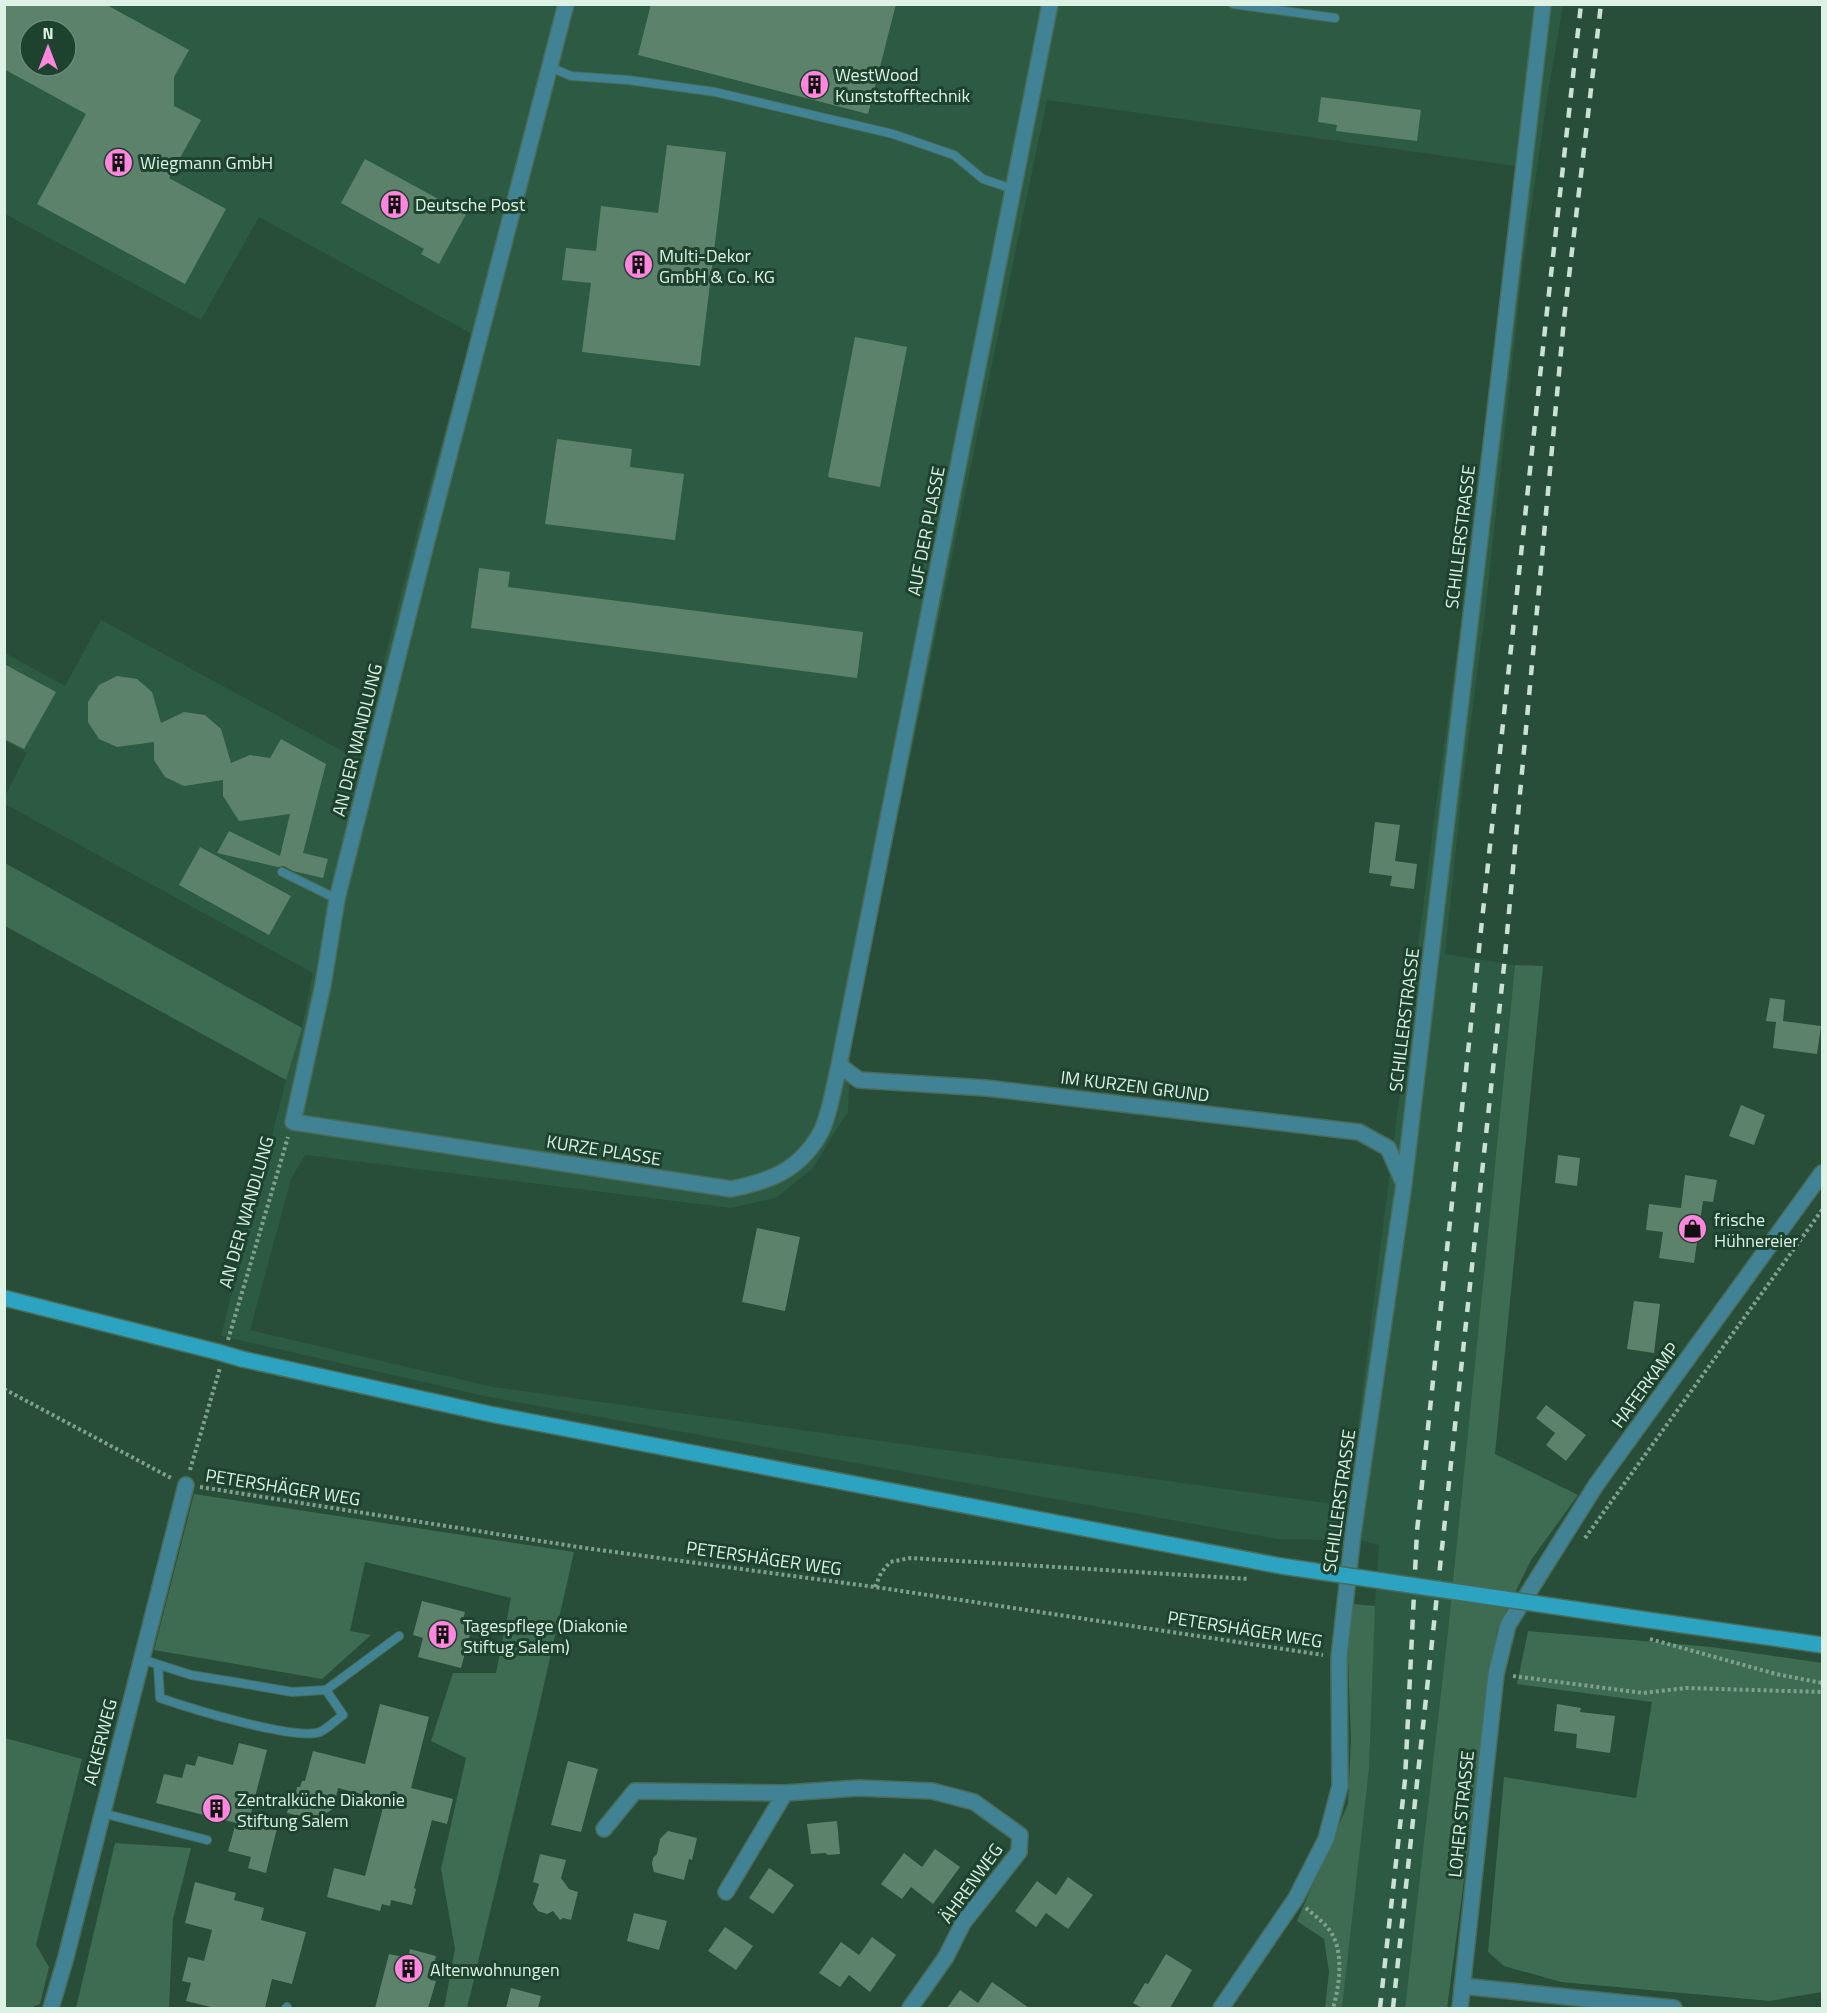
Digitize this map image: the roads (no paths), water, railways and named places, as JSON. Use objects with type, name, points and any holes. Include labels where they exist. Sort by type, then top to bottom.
[{"type":"main road","points":[[4,1298],[242,1359],[502,1416],[1281,1566],[1822,1645]]},
{"type":"street","name":"AN DER WANDLUNG","points":[[293,1122],[323,985],[337,899],[566,4]]},
{"type":"street","name":"AUF DER PLASSE","points":[[839,1065],[1050,4]]},
{"type":"street","name":"SCHILLERSTRASSE","points":[[1221,2008],[1296,1898],[1326,1839],[1340,1786],[1339,1657],[1353,1534],[1404,1184],[1543,4]]},
{"type":"street","name":"IM KURZEN GRUND","points":[[839,1065],[859,1080],[986,1088],[1359,1132],[1388,1148],[1404,1184]]},
{"type":"street","name":"KURZE PLASSE","points":[[293,1122],[731,1189],[758,1184],[786,1172],[804,1156],[822,1130],[839,1065]]},
{"type":"street","name":"HAFERKAMP","points":[[1508,1625],[1596,1485],[1822,1173]]},
{"type":"street","name":"ACKERWEG","points":[[51,2008],[186,1485]]},
{"type":"street","name":"LOHER STRASSE","points":[[1460,2008],[1508,1625]]},
{"type":"street","name":"ÄHRENWEG","points":[[604,1829],[635,1791],[785,1793],[859,1788],[932,1791],[974,1802],[1020,1835],[1019,1852],[963,1923],[946,1957],[910,2008]]},
{"type":"street","points":[[726,1892],[785,1793]]},
{"type":"street","points":[[1462,1986],[1674,2008]]},
{"type":"lane","points":[[1233,4],[1335,18]]},
{"type":"lane","points":[[550,66],[571,76],[628,80],[715,92],[893,134],[954,155],[983,179],[1013,189]]},
{"type":"lane","points":[[282,872],[337,899]]},
{"type":"lane","points":[[141,1659],[190,1675],[292,1692],[326,1690],[399,1636]]},
{"type":"lane","points":[[158,1665],[160,1698],[195,1711],[298,1734],[320,1732],[343,1715],[326,1690]]},
{"type":"lane","points":[[102,1813],[207,1840]]},
{"type":"railway","points":[[1380,2008],[1405,1780],[1417,1531],[1581,4]]},
{"type":"railway","points":[[1393,2008],[1504,966],[1564,319],[1601,4]]},
{"type":"place","name":"WestWood Kunststofftechnik","points":[[814,84]]},
{"type":"place","name":"Wiegmann GmbH","points":[[119,162]]},
{"type":"place","name":"Deutsche Post","points":[[394,204]]},
{"type":"place","name":"Multi-Dekor GmbH & Co. KG","points":[[638,265]]},
{"type":"place","name":"frische Hühnereier","points":[[1693,1229]]},
{"type":"place","name":"Tagespflege (Diakonie Stiftug Salem)","points":[[442,1635]]},
{"type":"place","name":"Zentralküche Diakonie Stiftung Salem","points":[[216,1809]]},
{"type":"place","name":"Altenwohnungen","points":[[409,1969]]}]
